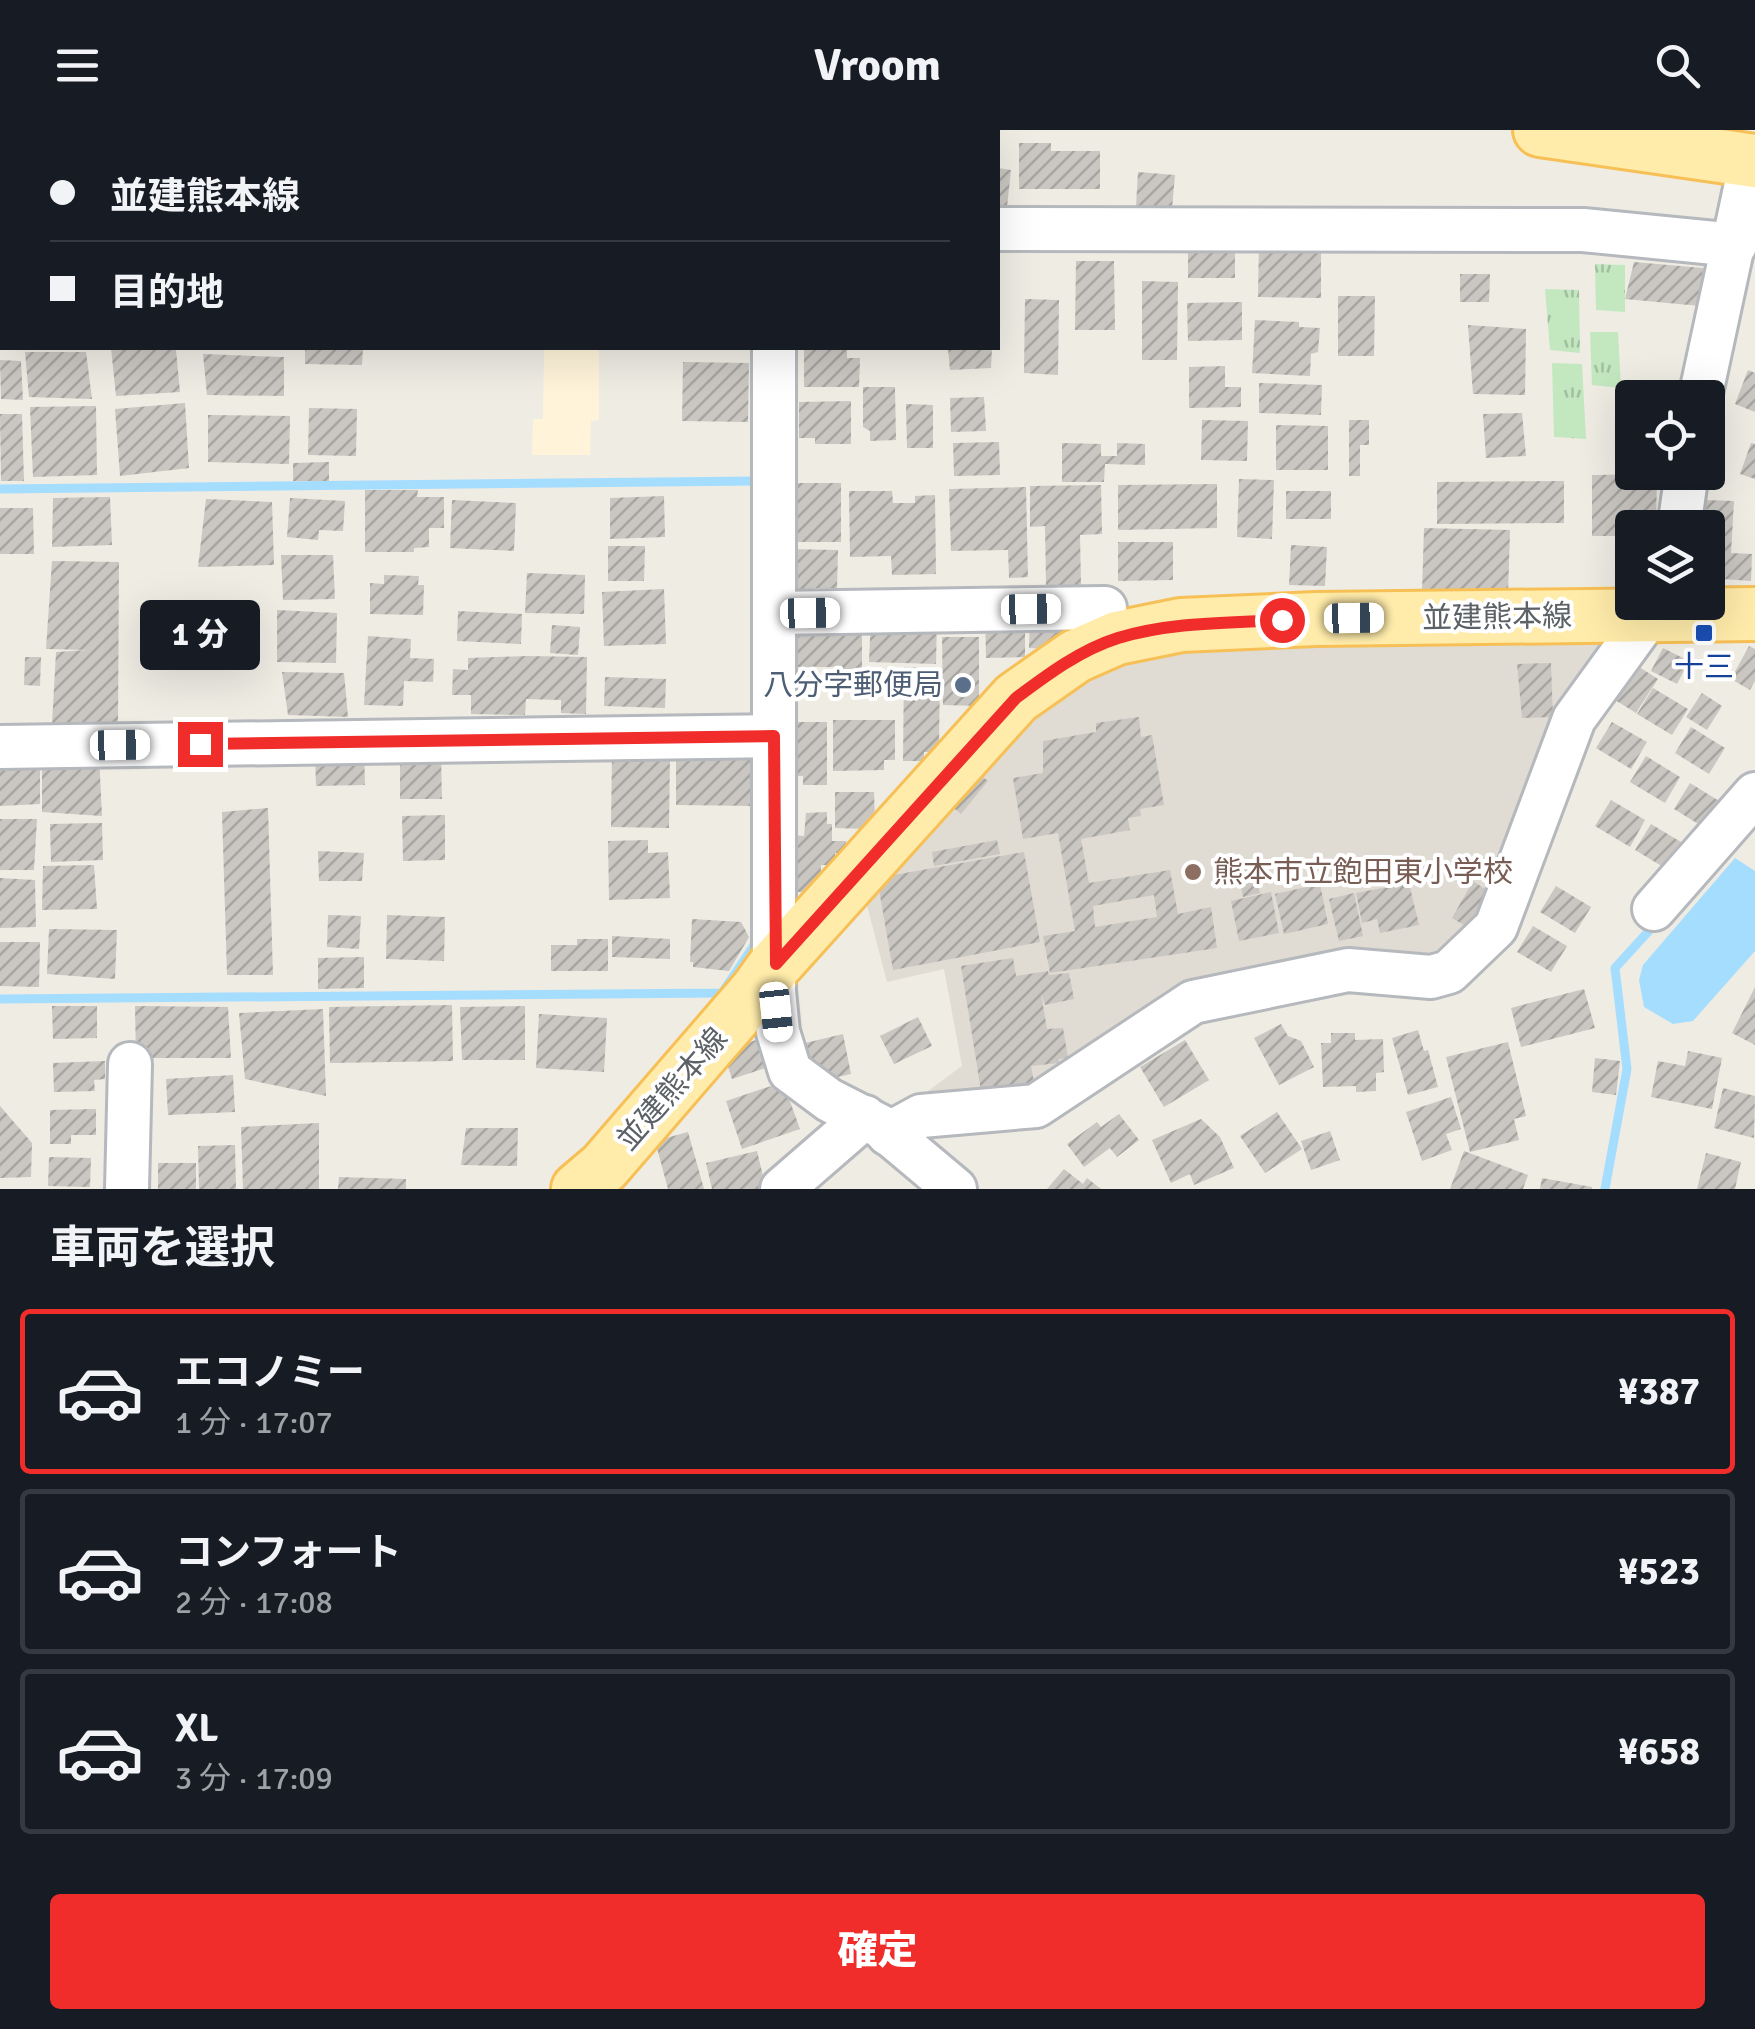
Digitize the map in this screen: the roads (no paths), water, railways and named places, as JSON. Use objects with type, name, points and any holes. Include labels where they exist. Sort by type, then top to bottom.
[{"type":"main road","points":[[1540,130],[1753,161]]},
{"type":"main road","name":"並建熊本線","points":[[578,1189],[604,1168],[776,964],[1016,698],[1076,656],[1117,638],[1181,625],[1615,610]]},
{"type":"main road","name":"並建熊本線","points":[[1725,612],[1755,614]]},
{"type":"street","points":[[1703,380],[1753,161]]},
{"type":"street","points":[[1000,229],[1583,230],[1736,245]]},
{"type":"street","points":[[774,350],[774,991],[778,1032],[790,1071],[892,1149],[955,1189]]},
{"type":"street","points":[[774,613],[1105,608]]},
{"type":"street","points":[[782,1189],[892,1149],[922,1116],[1036,1106],[1193,1002],[1348,970],[1431,977],[1448,972],[1496,926],[1574,719],[1647,620]]},
{"type":"street","points":[[0,746],[774,736]]},
{"type":"street","points":[[1654,909],[1755,794]]},
{"type":"street","points":[[127,1189],[130,1064]]},
{"type":"water","points":[[1735,858],[1755,871],[1755,951],[1693,1021],[1673,1024],[1644,1007],[1639,980],[1643,965]]},
{"type":"waterway","points":[[0,489],[756,481]]},
{"type":"waterway","points":[[1605,1189],[1627,1069],[1615,968],[1657,922]]},
{"type":"waterway","points":[[0,999],[722,993],[757,941]]},
{"type":"place","name":"十三","points":[[1704,633]]},
{"type":"place","name":"八分字郵便局","points":[[963,685]]},
{"type":"place","name":"熊本市立飽田東小学校","points":[[1193,872]]}]
